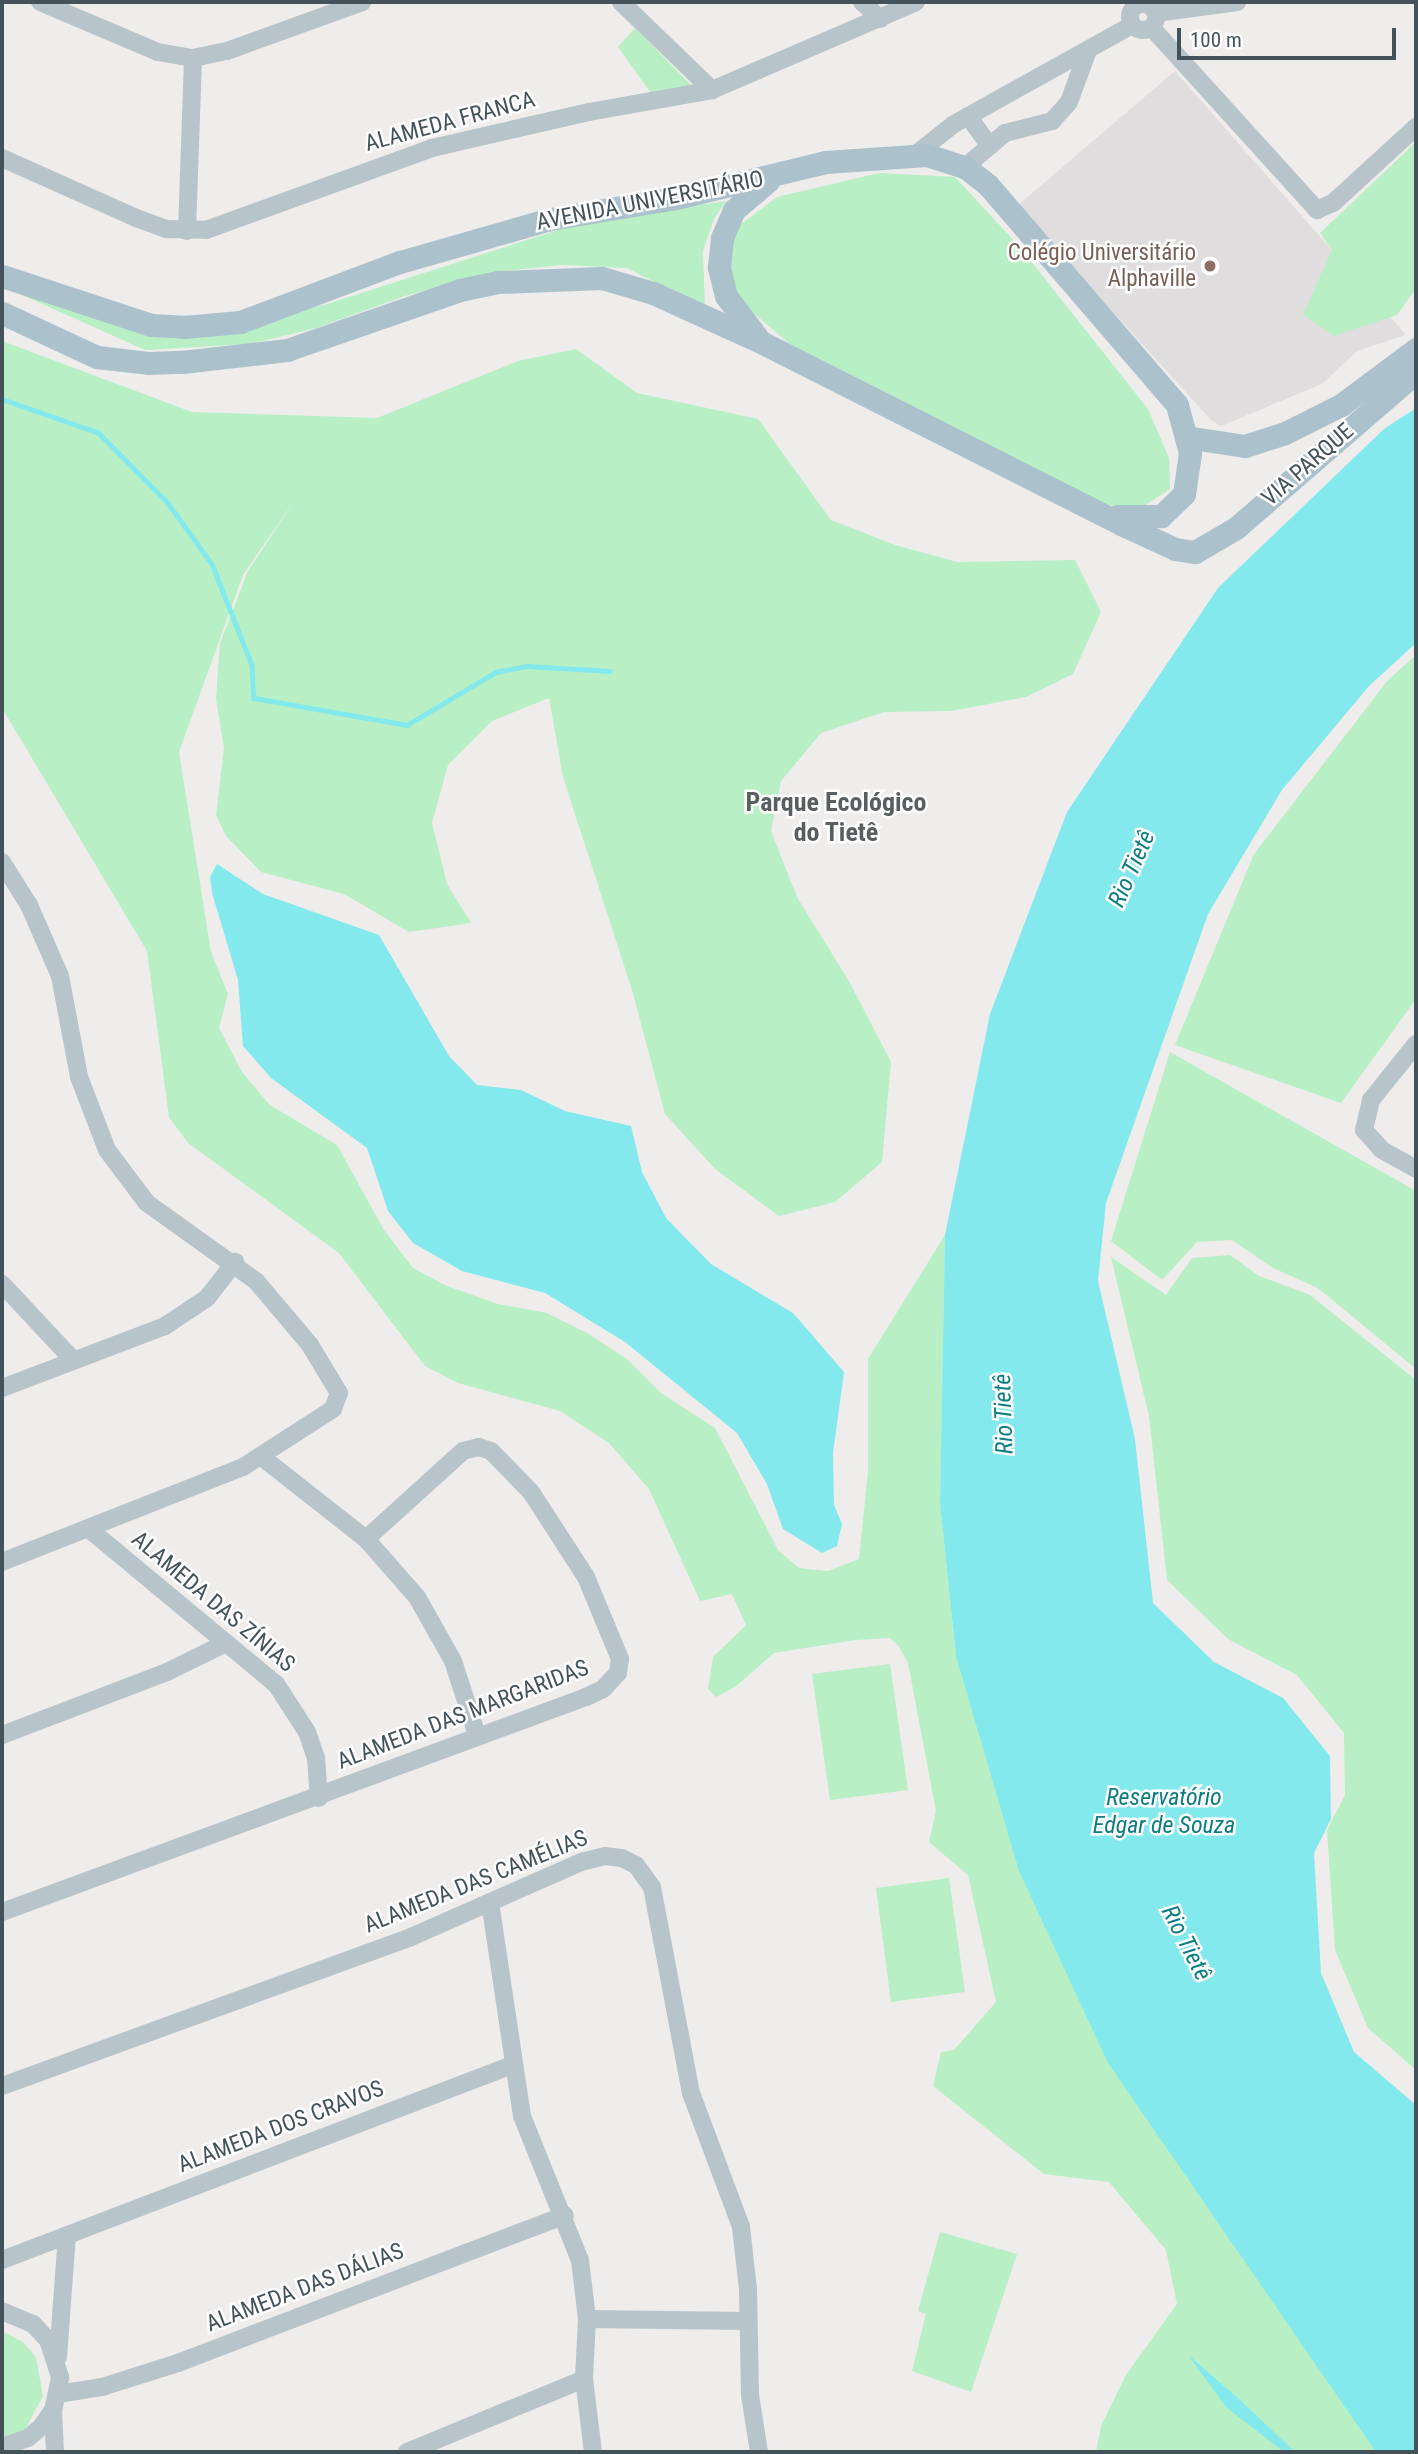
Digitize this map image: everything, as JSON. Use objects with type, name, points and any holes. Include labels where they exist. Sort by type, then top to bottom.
[{"type":"main road","name":"AVENIDA UNIVERSITÁRIO","points":[[2,276],[151,324],[184,327],[240,322],[461,243],[550,219],[780,175],[838,160],[916,154],[965,167],[988,185],[1177,405],[1186,437],[1189,480],[1170,509],[1147,519],[1102,514]]},
{"type":"main road","points":[[761,342],[726,296],[719,267],[722,237],[734,211],[754,189],[780,175]]},
{"type":"main road","points":[[2,313],[97,357],[148,363],[225,359],[287,349],[460,290],[499,282],[568,276],[621,282],[761,342],[838,385],[1102,514]]},
{"type":"main road","name":"VIA PARQUE","points":[[1186,437],[1245,446],[1285,433],[1340,405],[1416,349]]},
{"type":"main road","name":"VIA PARQUE","points":[[1102,514],[1175,549],[1195,552],[1236,528],[1416,372]]},
{"type":"street","points":[[40,2],[158,52],[193,58],[227,51],[362,2]]},
{"type":"street","points":[[621,2],[712,90]]},
{"type":"street","points":[[862,2],[880,19]]},
{"type":"street","name":"ALAMEDA FRANCA","points":[[2,158],[136,218],[187,231],[229,224],[432,148],[589,112],[712,90],[916,2]]},
{"type":"street","points":[[1154,20],[1237,2]]},
{"type":"street","points":[[916,154],[968,116],[1061,62],[1087,53],[1132,24],[1130,16],[1135,6],[1143,4],[1317,210],[1333,203],[1416,127]]},
{"type":"street","points":[[965,167],[988,144],[1004,133],[1052,121],[1069,102],[1087,53]]},
{"type":"street","points":[[187,231],[193,58]]},
{"type":"street","points":[[968,116],[988,144]]},
{"type":"street","points":[[2,862],[35,917],[60,976],[79,1077],[107,1150],[147,1203],[235,1262],[284,1310],[339,1393],[333,1409],[263,1458],[2,1562]]},
{"type":"street","points":[[1416,1044],[1371,1100],[1364,1118],[1364,1130],[1382,1150],[1416,1169]]},
{"type":"street","points":[[2,1388],[165,1326],[206,1298],[235,1262]]},
{"type":"street","points":[[2,1284],[74,1361]]},
{"type":"street","name":"ALAMEDA DAS MARGARIDAS","points":[[2,1912],[319,1798],[477,1735],[586,1697],[612,1681],[620,1659],[586,1577],[524,1483],[491,1451],[479,1447],[463,1451],[366,1539]]},
{"type":"street","points":[[263,1458],[366,1539],[434,1623],[469,1701],[477,1735]]},
{"type":"street","name":"ALAMEDA DAS ZÍNIAS","points":[[89,1529],[276,1684],[294,1706],[316,1758],[319,1798]]},
{"type":"street","points":[[2,1735],[167,1672],[226,1643]]},
{"type":"street","name":"ALAMEDA DAS CAMÉLIAS","points":[[2,2087],[411,1937],[550,1874],[605,1856],[622,1858],[646,1875],[657,1905],[691,2093],[741,2227],[750,2395],[759,2452]]},
{"type":"street","points":[[490,1902],[522,2116],[565,2215],[580,2260],[587,2319],[584,2379],[593,2452]]},
{"type":"street","name":"ALAMEDA DOS CRAVOS","points":[[2,2260],[513,2065]]},
{"type":"street","name":"ALAMEDA DAS DÁLIAS","points":[[56,2402],[178,2364],[565,2215]]},
{"type":"street","points":[[55,2452],[66,2235]]},
{"type":"street","points":[[2,2311],[33,2324],[48,2340],[58,2361]]},
{"type":"street","points":[[587,2319],[748,2320]]},
{"type":"street","points":[[407,2452],[584,2379]]},
{"type":"street","points":[[2,2447],[27,2438],[56,2402]]},
{"type":"shaded area","name":"Colégio Universitário Alphaville","points":[[1175,71],[1406,335],[1357,351],[1322,384],[1221,426],[1211,420],[1017,206]]},
{"type":"green space","points":[[635,28],[691,85],[653,96],[618,47]]},
{"type":"green space","points":[[1416,142],[1416,288],[1397,315],[1334,336],[1303,315],[1332,250],[1320,233]]},
{"type":"green space","points":[[879,173],[955,177],[1019,246],[1148,409],[1169,458],[1170,489],[1139,509],[1104,504],[798,351],[737,299],[727,252],[736,228],[777,197]]},
{"type":"green space","points":[[726,201],[714,219],[703,251],[705,308],[627,268],[562,265],[502,271],[405,296],[316,328],[251,344],[145,350],[2,286],[211,333],[327,304],[577,224]]},
{"type":"green space","points":[[2,341],[192,412],[377,418],[518,361],[576,349],[637,393],[758,419],[831,520],[895,545],[957,562],[1075,560],[1101,612],[1073,674],[1026,697],[951,711],[884,712],[821,733],[781,781],[771,831],[797,897],[850,983],[891,1062],[882,1162],[835,1202],[779,1216],[715,1169],[665,1114],[632,990],[563,777],[549,698],[492,721],[448,765],[432,823],[447,884],[471,923],[409,932],[344,894],[261,872],[226,836],[216,815],[224,748],[216,699],[220,643],[248,571],[298,495],[243,575],[179,752],[211,952],[228,994],[219,1028],[242,1072],[270,1105],[337,1145],[384,1230],[413,1268],[447,1286],[498,1304],[547,1313],[587,1333],[627,1359],[661,1393],[715,1428],[778,1550],[799,1568],[828,1571],[859,1559],[868,1471],[868,1359],[945,1235],[940,1503],[956,1656],[1376,2452],[1295,2452],[1191,2358],[1284,2452],[1096,2452],[1101,2426],[1126,2375],[1177,2304],[1166,2250],[1109,2182],[1044,2174],[933,2086],[941,2052],[954,2050],[996,2002],[968,1875],[929,1842],[936,1811],[908,1663],[898,1645],[890,1638],[855,1640],[774,1653],[735,1687],[716,1697],[708,1689],[713,1657],[746,1625],[732,1594],[700,1601],[649,1489],[609,1443],[560,1411],[458,1383],[425,1366],[339,1253],[188,1143],[169,1117],[147,951],[2,708]]},
{"type":"green space","points":[[1416,655],[1416,999],[1341,1103],[1175,1045],[1254,854],[1388,680]]},
{"type":"green space","points":[[1170,1052],[1416,1191],[1416,1369],[1318,1288],[1273,1268],[1232,1240],[1197,1242],[1162,1280],[1111,1241]]},
{"type":"green space","points":[[1230,1255],[1259,1276],[1310,1295],[1416,1380],[1416,2070],[1368,2028],[1335,1950],[1327,1830],[1345,1795],[1344,1733],[1297,1675],[1228,1639],[1167,1580],[1149,1416],[1111,1257],[1166,1295],[1192,1258]]},
{"type":"green space","points":[[890,1664],[908,1790],[830,1800],[812,1674]]},
{"type":"green space","points":[[949,1878],[965,1992],[891,2002],[876,1888]]},
{"type":"green space","points":[[940,2232],[1017,2254],[971,2392],[912,2371],[926,2314],[918,2311]]},
{"type":"green space","points":[[2,2331],[23,2342],[36,2357],[43,2396],[25,2430],[2,2442]]},
{"type":"water","name":"Reservatório Edgar de Souza","points":[[1416,408],[1416,643],[1369,686],[1282,790],[1208,914],[1106,1203],[1098,1281],[1135,1439],[1153,1603],[1214,1662],[1283,1698],[1330,1756],[1331,1819],[1314,1853],[1321,1973],[1354,2052],[1416,2105],[1416,2452],[1376,2452],[1108,2063],[1019,1871],[956,1656],[940,1503],[945,1235],[990,1014],[1067,812],[1218,588],[1384,429]]},
{"type":"water","points":[[217,864],[263,894],[379,935],[449,1056],[477,1085],[521,1090],[565,1111],[631,1126],[642,1172],[666,1218],[711,1264],[793,1313],[844,1372],[833,1453],[834,1505],[842,1524],[837,1546],[822,1553],[783,1529],[767,1484],[737,1433],[625,1342],[545,1293],[462,1271],[413,1243],[388,1211],[367,1148],[271,1078],[243,1046],[238,980],[212,893],[210,877]]},
{"type":"water","points":[[1188,2355],[1295,2452],[1284,2452],[1227,2408]]},
{"type":"waterway","points":[[2,399],[99,433],[168,503],[212,564],[252,665],[254,698],[407,725],[496,672],[527,666],[610,671]]},
{"type":"place","name":"Colégio Universitário Alphaville","points":[[1210,266]]},
{"type":"district","name":"Parque Ecológico do Tietê","points":[[836,818]]},
{"type":"water label","name":"Rio Tietê","points":[[1132,869]]},
{"type":"water label","name":"Rio Tietê","points":[[1004,1414]]},
{"type":"water label","name":"Rio Tietê","points":[[1186,1943]]}]
